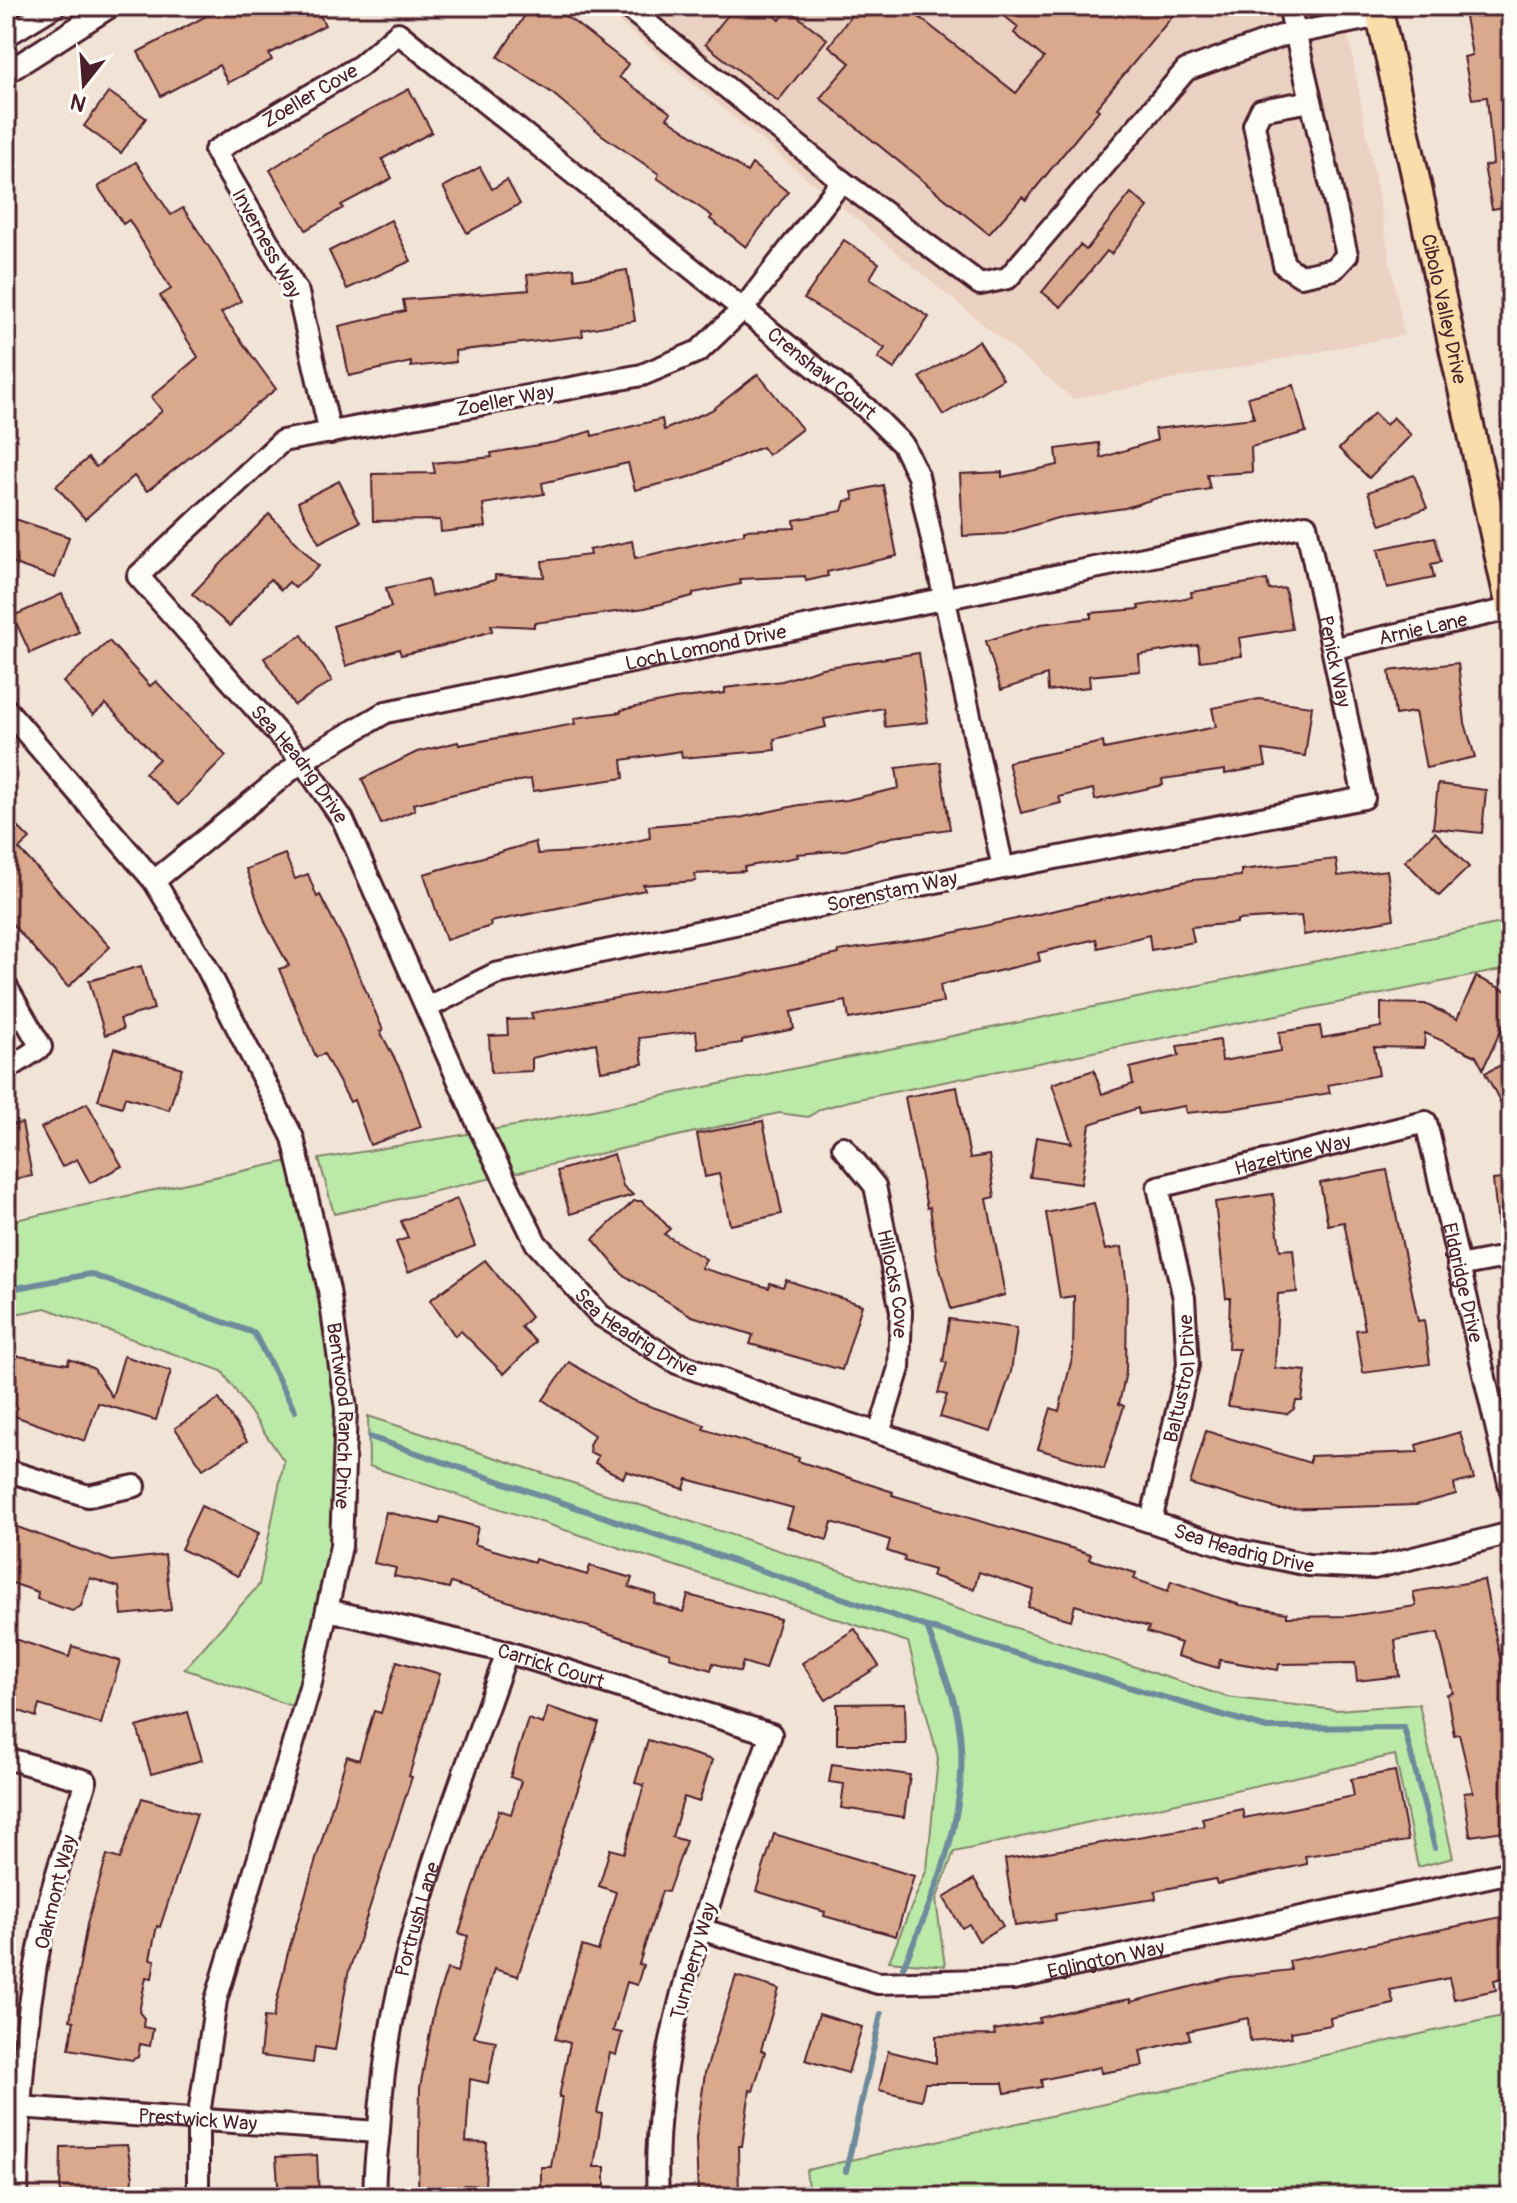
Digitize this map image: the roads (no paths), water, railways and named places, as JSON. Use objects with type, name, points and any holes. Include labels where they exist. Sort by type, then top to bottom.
[{"type":"main road","name":"Cibolo Valley Drive","points":[[1379,11],[1511,610]]},
{"type":"street","points":[[6,36],[55,6]]},
{"type":"street","points":[[6,73],[111,6]]},
{"type":"street","points":[[626,6],[842,181],[980,284],[1008,278],[1186,70],[1295,34],[1379,11]]},
{"type":"street","points":[[1289,6],[1347,255],[1334,269],[1301,276],[1284,265],[1254,125],[1261,110],[1311,101]]},
{"type":"street","name":"Zoeller Cove","points":[[215,151],[360,66],[398,33]]},
{"type":"street","name":"Crenshaw Court","points":[[398,33],[866,408],[903,445],[918,476],[1003,868]]},
{"type":"street","name":"Inverness Way","points":[[215,151],[298,293],[330,433]]},
{"type":"street","name":"Zoeller Way","points":[[138,576],[282,441],[642,375],[699,351],[743,309],[842,181]]},
{"type":"street","name":"Loch Lomond Drive","points":[[154,881],[302,761],[386,712],[1306,525]]},
{"type":"street","name":"Penick Way","points":[[1306,525],[1335,648],[1364,798]]},
{"type":"street","name":"Sea Headrig Drive","points":[[138,576],[302,761],[343,820],[480,1129],[536,1243],[600,1315],[677,1363],[789,1404],[880,1430],[1237,1550],[1308,1565],[1374,1568],[1511,1533]]},
{"type":"street","name":"Arnie Lane","points":[[1335,648],[1511,610]]},
{"type":"street","name":"Bentwood Ranch Drive","points":[[6,709],[154,881],[206,966],[293,1138],[329,1290],[346,1409],[341,1546],[310,1687],[216,2000],[198,2121],[198,2197]]},
{"type":"street","name":"Sorenstam Way","points":[[428,1007],[495,974],[1003,868],[1364,798]]},
{"type":"street","points":[[6,986],[41,1047],[6,1070]]},
{"type":"street","name":"Hazeltine Way","points":[[1158,1187],[1426,1122]]},
{"type":"street","name":"Eldgridge Drive","points":[[1426,1122],[1511,1491]]},
{"type":"street","name":"Hillocks Cove","points":[[843,1147],[875,1186],[901,1311],[899,1368],[880,1430]]},
{"type":"street","name":"Baltustrol Drive","points":[[1151,1521],[1188,1365],[1184,1298],[1158,1187]]},
{"type":"street","points":[[1458,1266],[1511,1256]]},
{"type":"street","points":[[6,1470],[88,1496],[135,1486]]},
{"type":"street","name":"Carrick Court","points":[[328,1610],[507,1652],[771,1734]]},
{"type":"street","name":"Portrush Lane","points":[[375,2197],[381,2075],[400,1974],[425,1888],[507,1652]]},
{"type":"street","name":"Turnberry Way","points":[[658,2197],[656,2161],[663,2070],[700,1929],[771,1734]]},
{"type":"street","name":"Oakmont Way","points":[[6,1758],[86,1781],[50,1898],[28,2012],[18,2107],[17,2197]]},
{"type":"street","name":"Eglington Way","points":[[700,1929],[878,1983],[1013,1979],[1511,1872]]},
{"type":"street","name":"Prestwick Way","points":[[18,2107],[378,2132]]},
{"type":"waterway","points":[[6,1290],[90,1274],[254,1333],[295,1411]]},
{"type":"waterway","points":[[370,1437],[927,1627],[1267,1728],[1404,1727],[1435,1848]]},
{"type":"waterway","points":[[903,1967],[939,1878],[949,1846],[961,1783],[956,1708],[927,1627]]},
{"type":"waterway","points":[[846,2171],[881,2014]]}]
